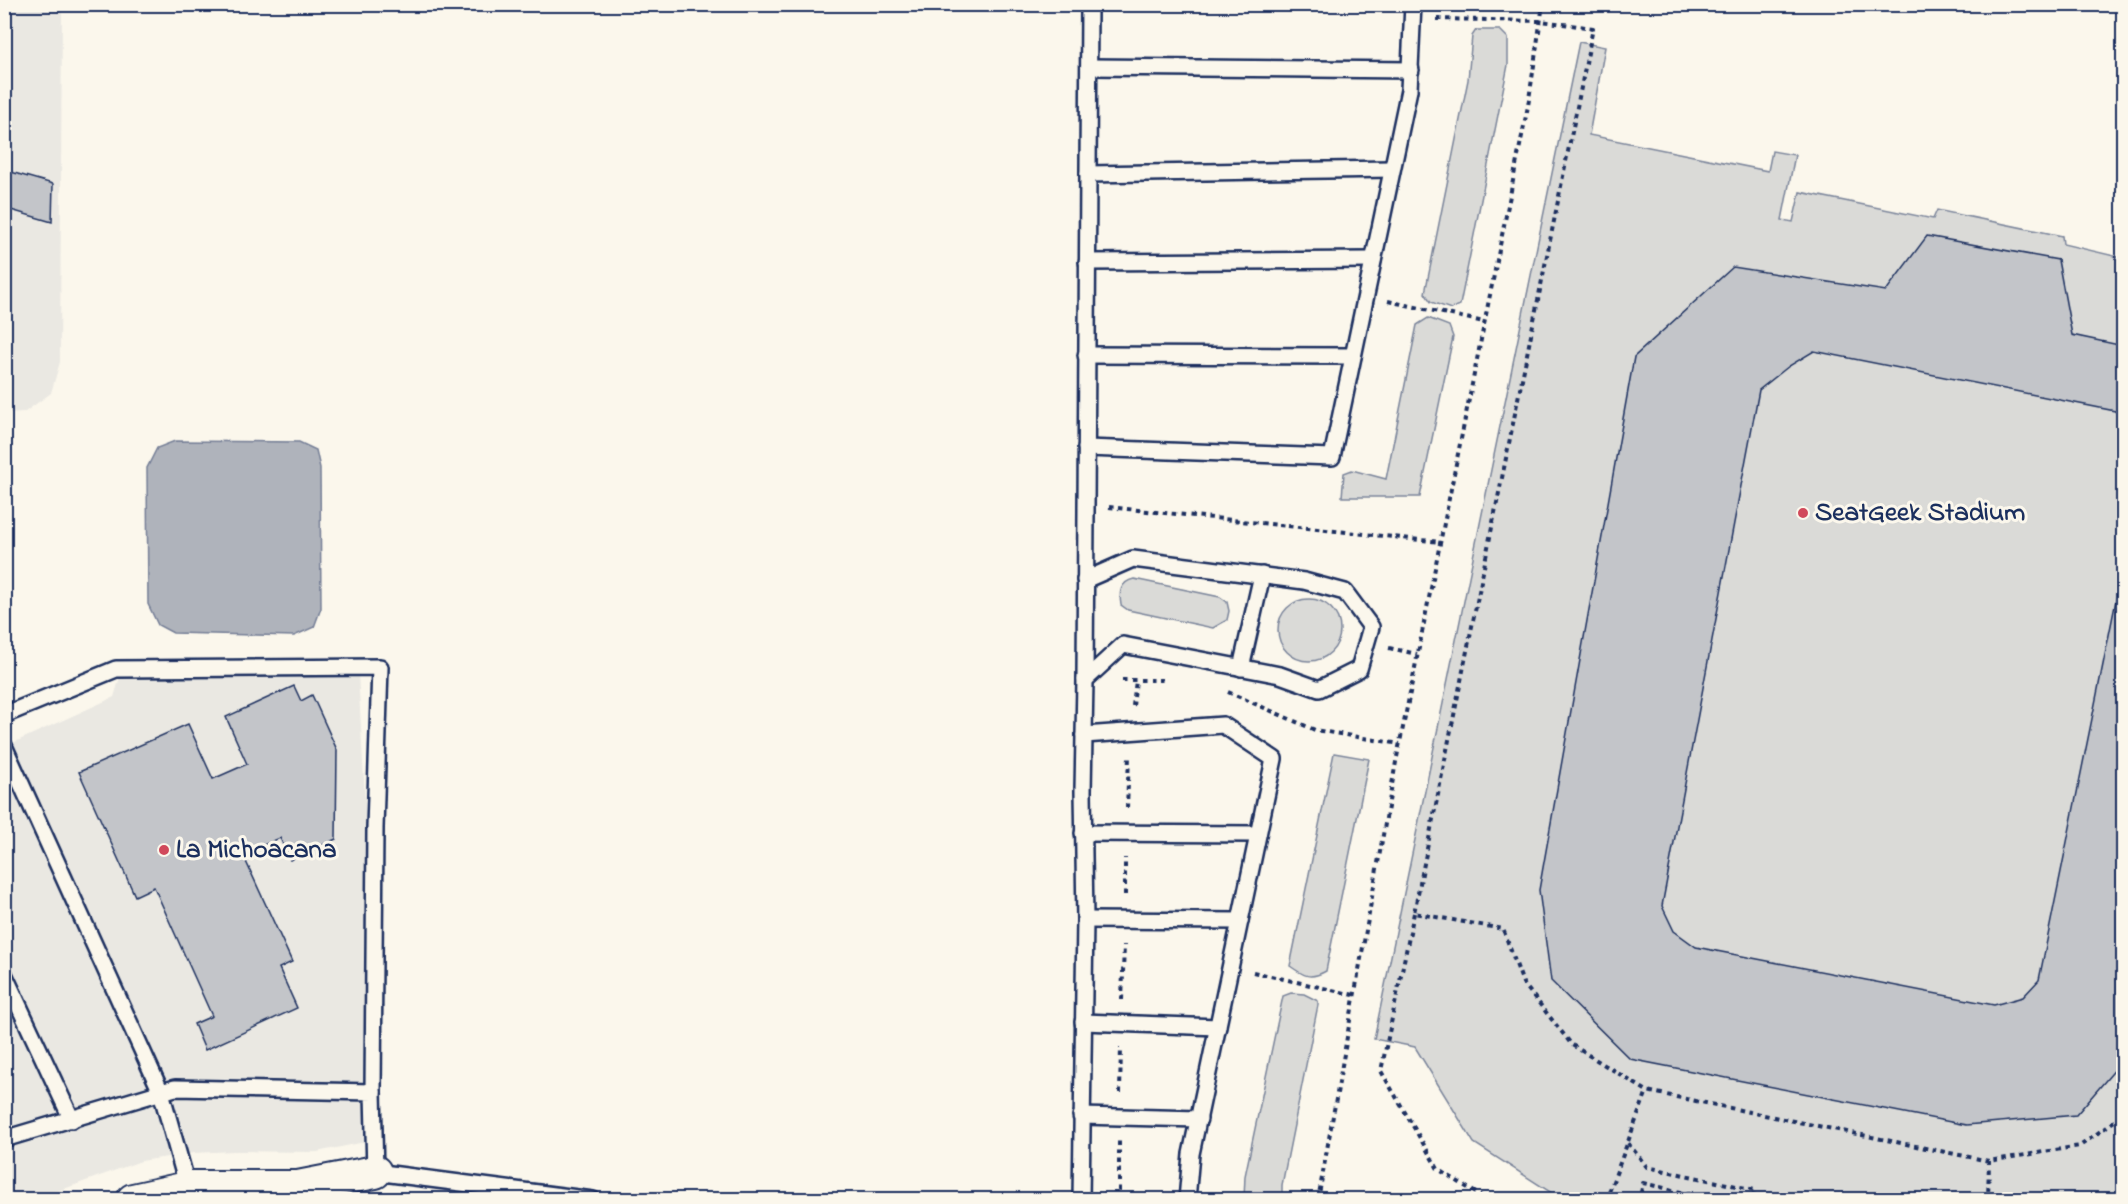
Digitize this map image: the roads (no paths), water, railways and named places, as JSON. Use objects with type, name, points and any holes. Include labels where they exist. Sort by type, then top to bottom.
[{"type":"street","points":[[133,1200],[188,1188],[298,1193],[375,1172]]},
{"type":"lane","points":[[1081,1200],[1085,920],[1083,833],[1089,4]]},
{"type":"lane","points":[[1086,448],[1332,457],[1409,90],[1413,12]]},
{"type":"lane","points":[[1089,67],[1411,70]]},
{"type":"lane","points":[[1088,174],[1392,169]]},
{"type":"lane","points":[[1087,262],[1373,260]]},
{"type":"lane","points":[[1086,355],[1353,356]]},
{"type":"lane","points":[[1085,580],[1133,559],[1304,580],[1345,592],[1371,627],[1359,669],[1318,689],[1280,675],[1123,645],[1085,680]]},
{"type":"lane","points":[[1241,668],[1262,575]]},
{"type":"lane","points":[[4,715],[116,669],[380,668],[375,828],[373,1092],[375,1172],[592,1200]]},
{"type":"lane","points":[[1084,735],[1222,725],[1274,759],[1191,1154],[1187,1200]]},
{"type":"lane","points":[[4,746],[161,1092],[188,1188]]},
{"type":"lane","points":[[1083,833],[1258,834]]},
{"type":"lane","points":[[1085,920],[1240,921]]},
{"type":"lane","points":[[4,974],[72,1120]]},
{"type":"lane","points":[[1083,1022],[1218,1027]]},
{"type":"lane","points":[[4,1139],[175,1088],[373,1092]]},
{"type":"lane","points":[[1081,1116],[1199,1119]]},
{"type":"place","name":"SeatGeek Stadium","points":[[1803,513]]},
{"type":"place","name":"La Michoacana","points":[[164,850]]}]
